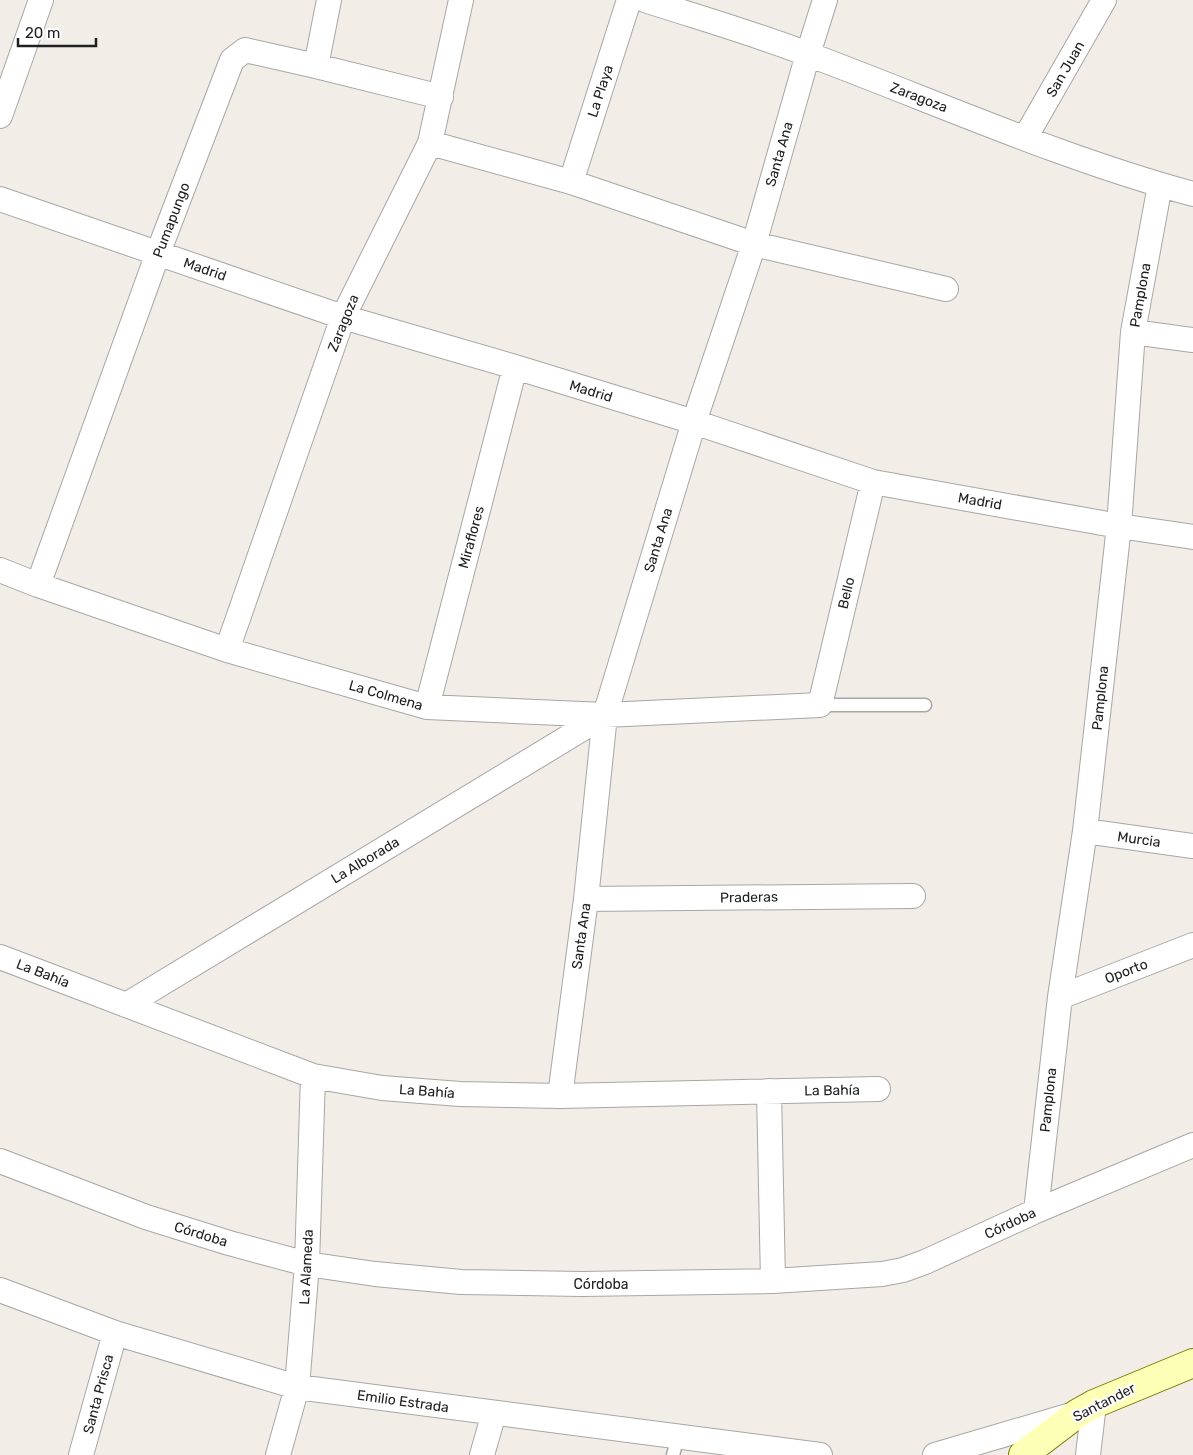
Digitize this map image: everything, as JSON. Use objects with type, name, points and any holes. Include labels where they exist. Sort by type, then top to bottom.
[{"type":"street","points":[[0,116],[41,0]]},
{"type":"street","points":[[316,66],[329,0]]},
{"type":"street","name":"Zaragoza","points":[[227,650],[343,317],[430,143],[461,0]]},
{"type":"street","name":"La Playa","points":[[572,182],[629,0]]},
{"type":"street","name":"Zaragoza","points":[[645,0],[808,54],[1025,138],[1160,185],[1193,194]]},
{"type":"street","name":"Santa Ana","points":[[560,1096],[586,899],[605,715],[694,422],[754,244],[808,54],[826,0]]},
{"type":"street","name":"San Juan","points":[[1025,138],[1104,0]]},
{"type":"street","name":"Pumapungo","points":[[38,585],[158,254],[232,60],[244,50],[441,98]]},
{"type":"street","points":[[430,143],[572,182],[754,244],[946,289]]},
{"type":"street","name":"Pamplona","points":[[1036,1211],[1060,997],[1085,831],[1119,526],[1133,332],[1160,185]]},
{"type":"street","name":"Madrid","points":[[0,199],[343,317],[516,367],[694,422],[873,482],[1119,526],[1193,537]]},
{"type":"street","points":[[1133,332],[1193,340]]},
{"type":"street","name":"Miraflores","points":[[427,707],[516,367]]},
{"type":"street","name":"Bello","points":[[820,705],[873,482]]},
{"type":"street","name":"La Colmena","points":[[0,570],[38,585],[227,650],[427,707],[605,715],[820,705]]},
{"type":"street","name":"La Alborada","points":[[126,1005],[605,715]]},
{"type":"street","name":"Murcia","points":[[1085,831],[1193,846]]},
{"type":"street","name":"Praderas","points":[[586,899],[913,896]]},
{"type":"street","name":"Oporto","points":[[1060,997],[1193,945]]},
{"type":"street","name":"La Bahía","points":[[0,957],[313,1076],[382,1088],[460,1094],[560,1096],[878,1089]]},
{"type":"street","name":"La Alameda","points":[[278,1455],[297,1387],[308,1264],[313,1076]]},
{"type":"street","points":[[769,1091],[773,1281]]},
{"type":"street","name":"Córdoba","points":[[0,1161],[146,1217],[229,1243],[308,1264],[375,1274],[461,1282],[582,1284],[773,1281],[882,1274],[903,1270],[925,1262],[1036,1211],[1193,1145]]},
{"type":"street","name":"Emilio Estrada","points":[[0,1290],[115,1333],[297,1387],[494,1414],[675,1446],[820,1455]]},
{"type":"street","name":"Santa Prisca","points":[[82,1455],[115,1333]]},
{"type":"street","name":"Santander","points":[[1023,1455],[1086,1408],[1193,1363]]},
{"type":"street","points":[[935,1455],[1086,1408],[1088,1455]]},
{"type":"street","points":[[482,1455],[494,1414]]},
{"type":"lane","points":[[820,705],[925,705]]}]
